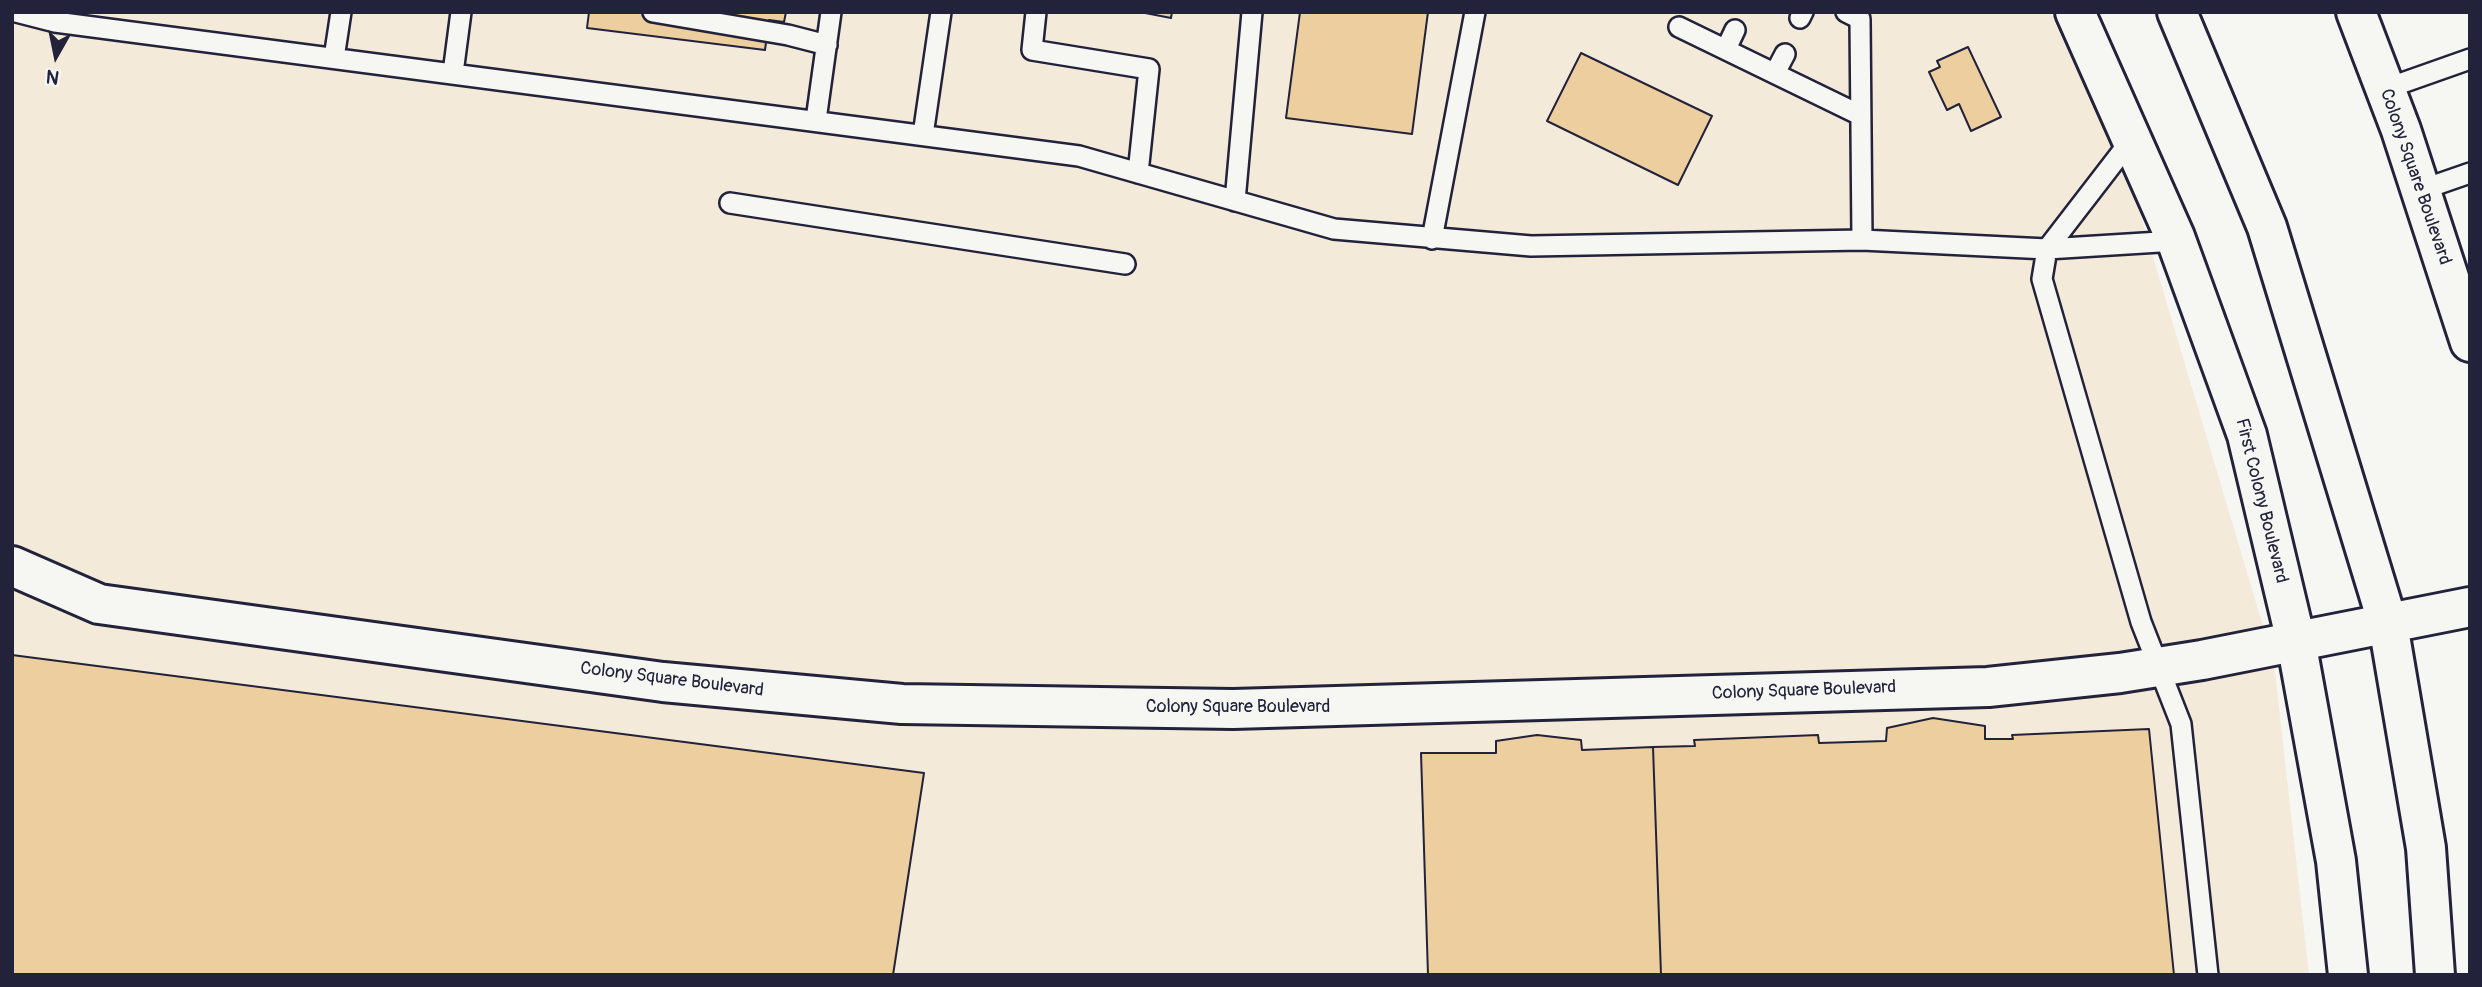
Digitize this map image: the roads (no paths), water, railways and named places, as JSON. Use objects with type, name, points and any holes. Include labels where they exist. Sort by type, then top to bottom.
[{"type":"street","name":"First Colony Boulevard","points":[[2075,12],[2176,241],[2247,435],[2296,641],[2336,862],[2348,975]]},
{"type":"street","points":[[2177,12],[2267,227],[2388,624],[2426,848],[2435,975]]},
{"type":"street","name":"Colony Square Boulevard","points":[[2356,12],[2421,190],[2470,342]]},
{"type":"street","name":"Colony Square Boulevard","points":[[12,566],[99,604],[663,682],[902,704],[1233,709],[1988,687],[2159,667],[2470,607]]},
{"type":"lane","points":[[16,12],[334,58],[1079,156],[1334,229],[1531,246],[1862,240],[2047,249],[2176,241]]},
{"type":"lane","points":[[334,58],[341,12]]},
{"type":"lane","points":[[453,73],[461,12]]},
{"type":"lane","points":[[653,12],[788,34],[827,45]]},
{"type":"lane","points":[[816,120],[831,12]]},
{"type":"lane","points":[[923,135],[941,12]]},
{"type":"lane","points":[[1036,12],[1032,50],[1149,69],[1138,173]]},
{"type":"lane","points":[[1235,201],[1252,12]]},
{"type":"lane","points":[[1432,239],[1475,12]]},
{"type":"lane","points":[[1846,12],[1860,19],[1862,240]]},
{"type":"lane","points":[[1683,22],[1726,49],[1860,114]]},
{"type":"lane","points":[[1726,49],[1735,30]]},
{"type":"lane","points":[[1775,74],[1784,54]]},
{"type":"lane","points":[[2385,89],[2470,59]]},
{"type":"lane","points":[[2131,140],[2047,249],[2042,279],[2141,622],[2181,724],[2208,975]]},
{"type":"lane","points":[[2421,190],[2470,173]]},
{"type":"lane","points":[[730,203],[1125,264]]}]
